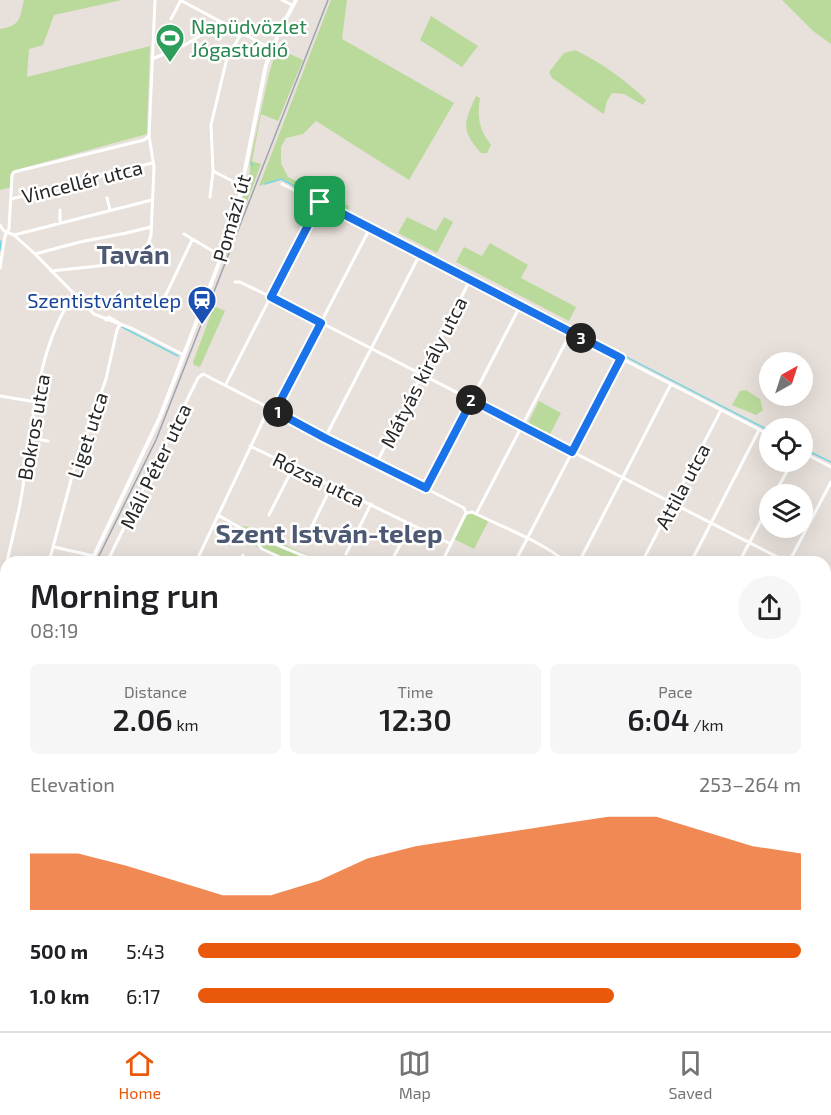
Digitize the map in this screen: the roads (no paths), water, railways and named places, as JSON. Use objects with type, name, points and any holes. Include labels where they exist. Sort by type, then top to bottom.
[{"type":"main road","name":"Pomázi út","points":[[94,556],[156,427],[222,256],[232,228],[242,186],[262,81],[272,49],[296,0]]},
{"type":"street","points":[[137,264],[149,242],[151,227],[154,176],[149,136],[155,31],[154,0]]},
{"type":"street","points":[[171,19],[181,0],[272,49]]},
{"type":"street","points":[[282,0],[292,5]]},
{"type":"street","points":[[152,59],[185,45],[222,22]]},
{"type":"street","points":[[210,197],[213,171],[211,124],[227,58],[241,34]]},
{"type":"street","points":[[0,268],[6,233],[9,229],[12,175],[16,171],[144,140],[149,136]]},
{"type":"street","name":"Vincellér utca","points":[[11,199],[152,163]]},
{"type":"street","points":[[213,171],[242,186]]},
{"type":"street","points":[[282,183],[759,429],[694,556]]},
{"type":"street","points":[[107,198],[110,210]]},
{"type":"street","points":[[14,235],[152,200]]},
{"type":"street","points":[[320,202],[226,384],[325,438],[464,508],[466,513]]},
{"type":"street","points":[[60,210],[60,223]]},
{"type":"street","points":[[0,225],[6,233],[14,235],[35,254],[89,310],[184,355]]},
{"type":"street","points":[[35,254],[151,227]]},
{"type":"street","points":[[275,411],[370,228]]},
{"type":"street","points":[[184,234],[222,256]]},
{"type":"street","points":[[160,307],[192,240]]},
{"type":"street","points":[[325,438],[420,254]]},
{"type":"street","points":[[51,271],[117,264]]},
{"type":"street","name":"Mátyás király utca","points":[[376,464],[470,280]]},
{"type":"street","points":[[235,282],[240,282],[271,297],[776,556]]},
{"type":"street","name":"Bokros utca","points":[[8,556],[20,505],[36,402],[47,351],[60,319],[74,295]]},
{"type":"street","points":[[426,488],[520,306]]},
{"type":"street","name":"Liget utca","points":[[51,556],[74,470],[106,379],[120,324]]},
{"type":"street","points":[[476,514],[571,332]]},
{"type":"street","points":[[518,556],[621,358]]},
{"type":"street","name":"Máli Péter utca","points":[[110,556],[198,378],[205,374],[226,384]]},
{"type":"street","points":[[582,556],[671,384]]},
{"type":"street","points":[[0,396],[36,402]]},
{"type":"street","points":[[199,556],[269,408]]},
{"type":"street","name":"Attila utca","points":[[645,556],[721,410]]},
{"type":"street","points":[[30,438],[48,441]]},
{"type":"street","name":"Rózsa utca","points":[[250,446],[451,544]]},
{"type":"street","points":[[813,458],[831,467]]},
{"type":"street","points":[[268,515],[294,466]]},
{"type":"street","points":[[791,556],[831,482]]},
{"type":"street","points":[[308,534],[332,485]]},
{"type":"street","points":[[346,554],[371,504]]},
{"type":"street","points":[[466,513],[476,514],[559,556]]},
{"type":"street","points":[[445,556],[466,513]]},
{"type":"street","points":[[218,515],[249,533],[304,556]]},
{"type":"street","points":[[394,556],[411,524]]},
{"type":"street","points":[[742,556],[759,524]]},
{"type":"street","points":[[249,533],[262,549],[278,556]]},
{"type":"street","points":[[54,547],[94,556]]},
{"type":"waterway","points":[[265,184],[281,179],[759,425]]},
{"type":"waterway","points":[[0,250],[1,241]]},
{"type":"waterway","points":[[122,327],[178,356]]},
{"type":"waterway","points":[[813,453],[831,462]]},
{"type":"tram line","points":[[99,556],[156,440],[328,0]]},
{"type":"place","name":"Napüdvözlet Jógastúdió","points":[[170,64]]},
{"type":"place","name":"Szentistvántelep","points":[[202,326]]},
{"type":"district","name":"Taván","points":[[133,253]]},
{"type":"district","name":"Szent István-telep","points":[[329,532]]}]
